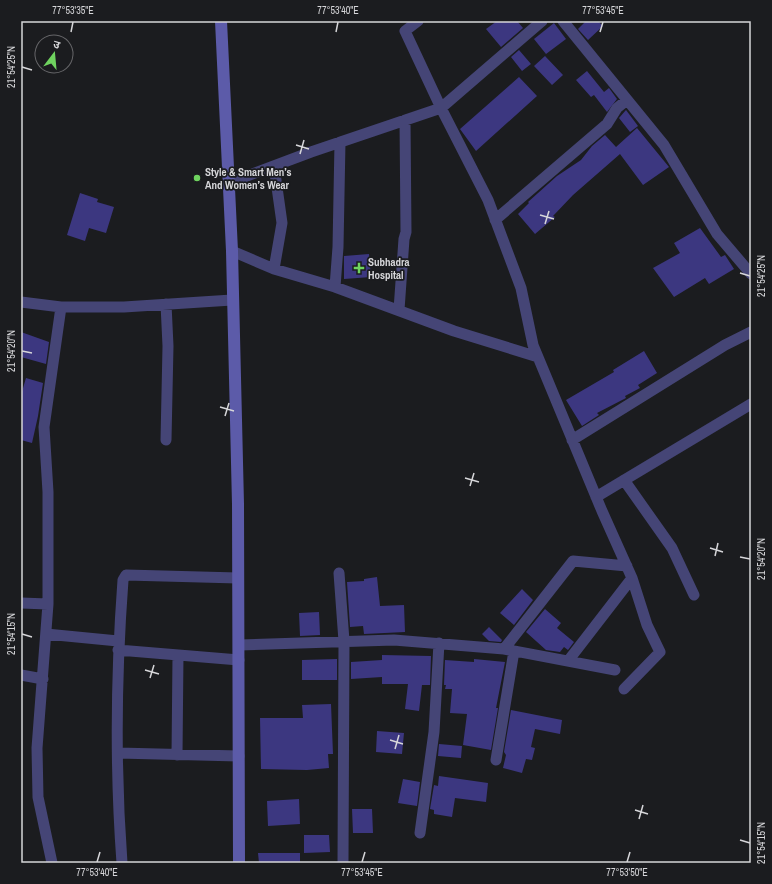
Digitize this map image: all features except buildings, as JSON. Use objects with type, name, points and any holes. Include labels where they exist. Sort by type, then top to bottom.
[{"type":"main road","points":[[221,21],[232,251],[238,504],[239,863]]},
{"type":"street","points":[[418,21],[404,26],[441,108],[488,200],[521,288],[533,345],[596,497],[632,578],[647,625],[660,652],[624,689]]},
{"type":"street","points":[[228,183],[340,142],[441,108],[542,21]]},
{"type":"street","points":[[563,21],[664,145],[717,234],[751,274]]},
{"type":"street","points":[[495,220],[607,124],[617,108],[627,100]]},
{"type":"street","points":[[399,310],[404,239],[406,232],[405,120]]},
{"type":"street","points":[[335,287],[338,247],[340,142]]},
{"type":"street","points":[[274,166],[282,223],[274,269]]},
{"type":"street","points":[[232,251],[274,269],[335,287],[454,331],[538,357]]},
{"type":"street","points":[[21,302],[60,307],[166,304],[232,300]]},
{"type":"street","points":[[166,304],[168,346],[166,440]]},
{"type":"street","points":[[52,863],[38,797],[37,748],[48,604],[48,492],[44,428],[60,307]]},
{"type":"street","points":[[572,440],[725,345],[751,332]]},
{"type":"street","points":[[596,497],[751,404]]},
{"type":"street","points":[[624,480],[672,548],[694,595]]},
{"type":"street","points":[[496,760],[509,650],[573,561],[627,566]]},
{"type":"street","points":[[338,573],[344,641],[344,863]]},
{"type":"street","points":[[122,863],[119,816],[118,646],[123,580],[126,575],[238,578]]},
{"type":"street","points":[[568,661],[632,578]]},
{"type":"street","points":[[21,603],[48,604]]},
{"type":"street","points":[[46,634],[178,655],[239,660]]},
{"type":"street","points":[[239,645],[394,640],[509,650],[615,670]]},
{"type":"street","points":[[420,833],[434,732],[440,644]]},
{"type":"street","points":[[177,755],[178,655]]},
{"type":"street","points":[[21,675],[43,679]]},
{"type":"street","points":[[118,753],[239,756]]},
{"type":"place","name":"Style & Smart Men’s And Women’s Wear","points":[[197,178]]},
{"type":"place","name":"Subhadra Hospital","points":[[359,268]]}]
